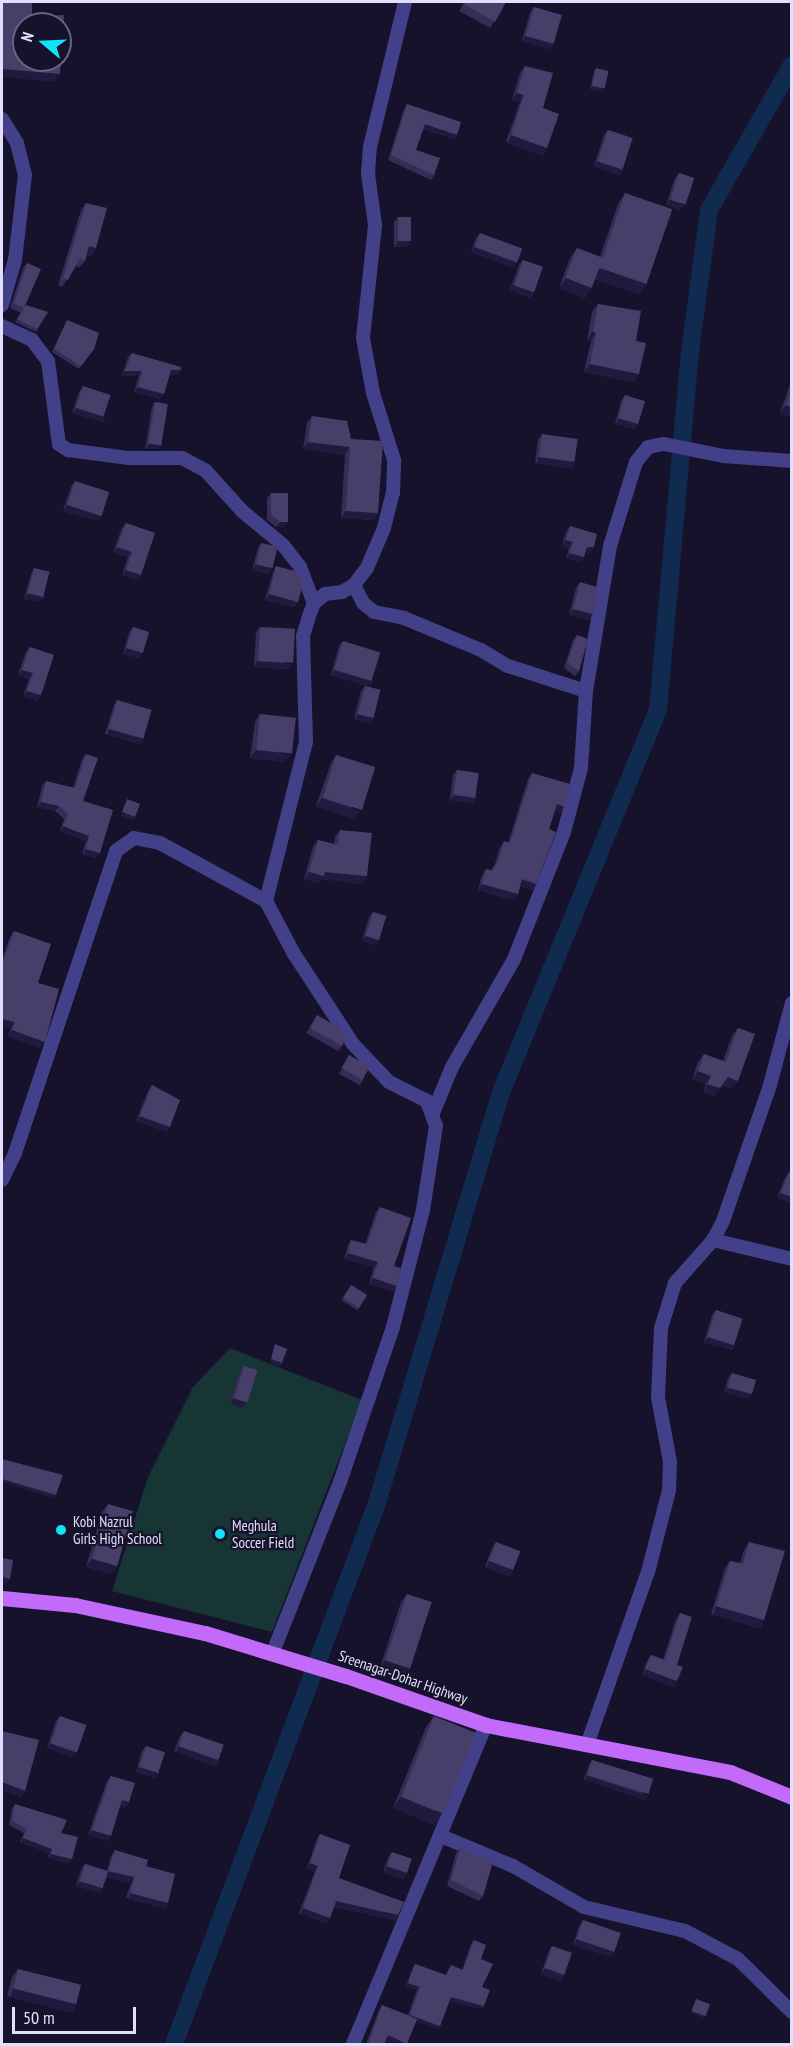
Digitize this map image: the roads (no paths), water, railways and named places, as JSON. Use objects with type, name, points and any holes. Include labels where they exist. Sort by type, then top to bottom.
[{"type":"main road","name":"Sreenagar-Dohar Highway","points":[[2,1598],[75,1605],[280,1654],[486,1725],[588,1742],[730,1772],[792,1797]]},
{"type":"street","points":[[267,901],[306,742],[303,636],[314,603],[325,594],[342,592],[354,585],[367,568],[384,528],[393,493],[393,460],[373,393],[363,338],[375,225],[368,174],[370,147],[405,2]]},
{"type":"street","points":[[2,119],[17,143],[25,175],[15,260],[2,305]]},
{"type":"street","points":[[2,326],[32,340],[48,361],[59,444],[68,450],[129,458],[182,458],[205,470],[242,511],[283,545],[300,567],[314,603]]},
{"type":"street","points":[[280,1654],[393,1327],[423,1210],[433,1156],[433,1113],[452,1067],[514,959],[543,890],[581,768],[586,691],[610,546],[636,462],[648,447],[664,444],[723,456],[792,461]]},
{"type":"street","points":[[354,585],[363,603],[374,612],[404,618],[481,650],[508,666],[586,691]]},
{"type":"street","points":[[2,1180],[15,1153],[116,851],[134,838],[160,843],[267,901],[294,954],[353,1044],[389,1082],[426,1101],[433,1113]]},
{"type":"street","points":[[588,1742],[648,1572],[669,1490],[670,1462],[658,1397],[661,1328],[675,1283],[712,1240],[762,1112],[792,1003]]},
{"type":"street","points":[[712,1240],[792,1259]]},
{"type":"street","points":[[353,2044],[486,1725]]},
{"type":"street","points":[[441,1836],[513,1866],[584,1906],[685,1931],[738,1959],[792,2012]]},
{"type":"waterway","points":[[174,2044],[377,1503],[502,1090],[658,710],[689,360],[709,210],[792,65]]},
{"type":"place","name":"Kobi Nazrul Girls High School","points":[[61,1530]]},
{"type":"place","name":"Meghula Soccer Field","points":[[220,1534]]}]
